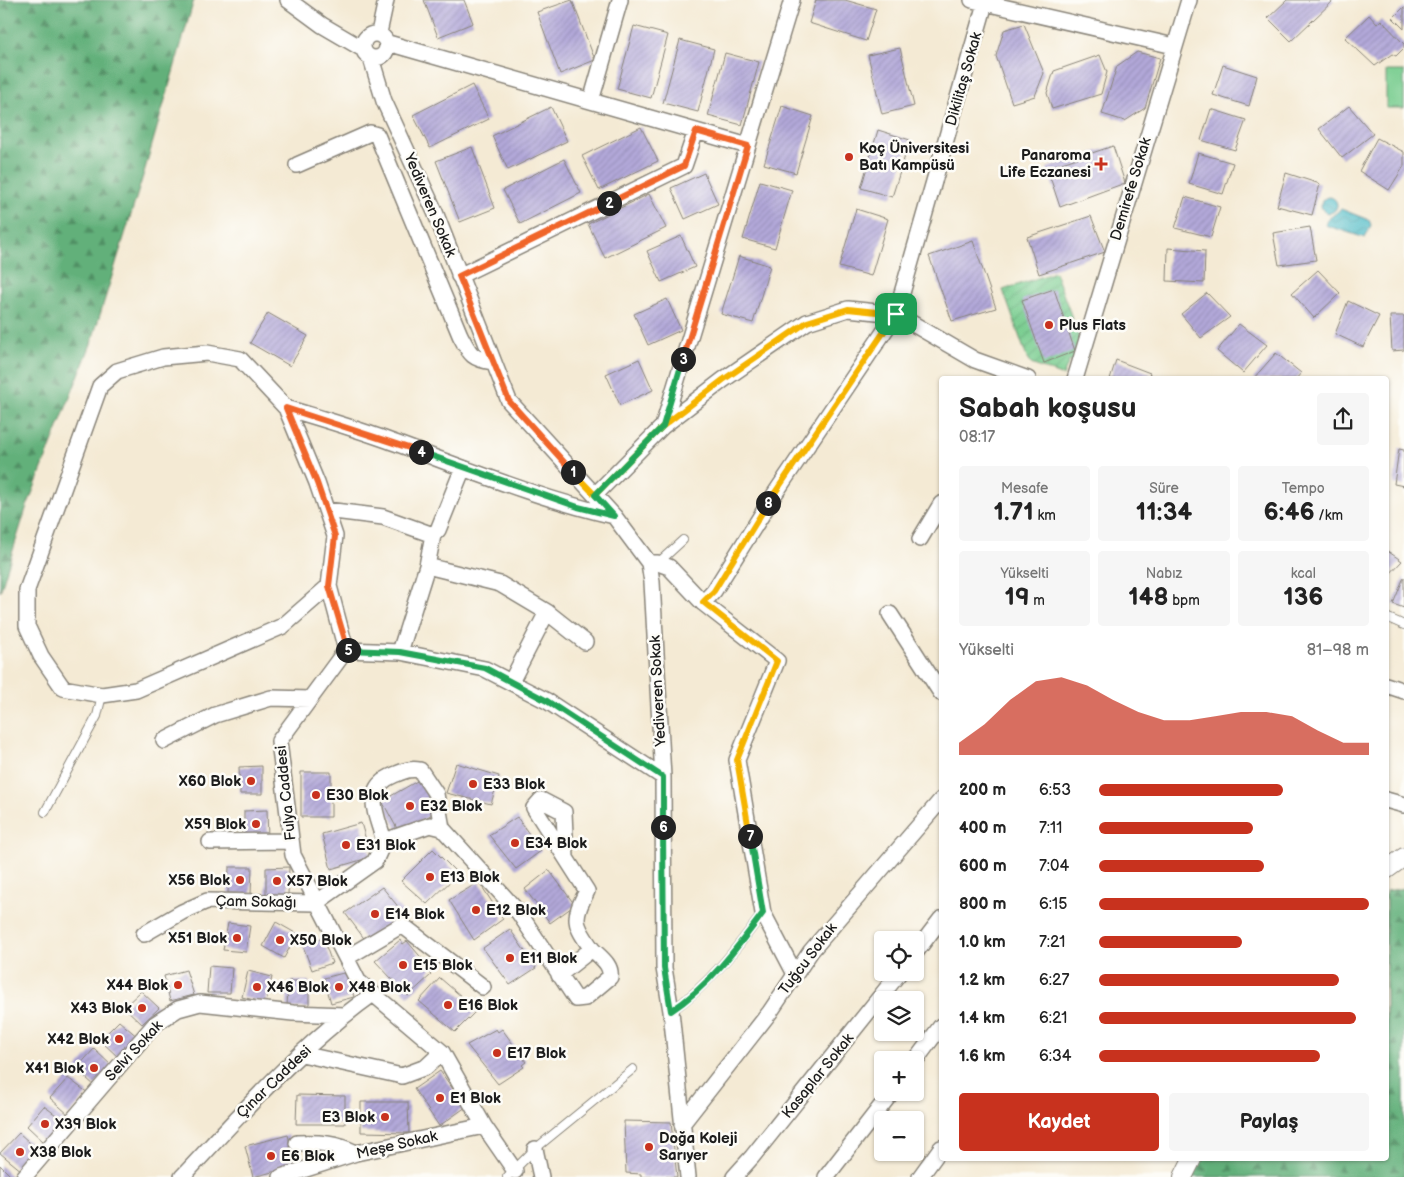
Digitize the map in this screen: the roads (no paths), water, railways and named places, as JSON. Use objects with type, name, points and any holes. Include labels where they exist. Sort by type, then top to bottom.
[{"type":"street","points":[[288,0],[322,25],[378,58],[385,54],[383,38],[386,0]]},
{"type":"street","points":[[591,101],[620,0]]},
{"type":"street","points":[[663,426],[792,0]]},
{"type":"street","name":"Demirefe Sokak","points":[[1076,376],[1189,0]]},
{"type":"street","points":[[981,1],[1174,46]]},
{"type":"street","name":"Dikilitaş Sokak","points":[[703,602],[714,591],[776,492],[896,314],[981,1]]},
{"type":"street","points":[[367,53],[366,37],[372,33],[383,38],[591,101],[748,146]]},
{"type":"street","name":"Yediveren Sokak","points":[[367,53],[384,101],[435,212],[509,401],[614,516],[654,563],[652,582],[663,777],[664,968],[671,1011],[688,1177]]},
{"type":"street","points":[[459,276],[684,166],[696,131]]},
{"type":"street","points":[[296,165],[370,133],[377,135],[460,335],[470,354],[477,360],[493,362]]},
{"type":"street","points":[[595,495],[663,426],[723,380],[807,322],[848,309],[896,314],[975,360],[1016,376]]},
{"type":"street","points":[[329,586],[283,626],[136,690],[102,695],[64,688],[41,656],[27,626],[27,590],[100,386],[117,371],[163,357],[207,353],[240,359],[286,408],[326,510],[335,536],[329,586],[346,650],[400,652],[485,668],[547,701],[663,777]]},
{"type":"street","points":[[286,408],[385,439],[578,507],[614,516]]},
{"type":"street","points":[[400,652],[427,566],[433,535],[438,530],[463,468]]},
{"type":"street","points":[[920,539],[939,507]]},
{"type":"street","points":[[326,510],[383,517],[433,535]]},
{"type":"street","points":[[654,563],[669,567],[703,602],[777,661],[737,760],[763,913],[795,974]]},
{"type":"street","points":[[427,566],[500,584],[547,612],[586,642]]},
{"type":"street","points":[[511,682],[547,612]]},
{"type":"street","points":[[890,614],[939,690]]},
{"type":"street","name":"Fulya Caddesi","points":[[346,650],[279,741],[293,855],[316,903],[358,981],[442,1052],[511,1174]]},
{"type":"street","points":[[1389,687],[1404,691]]},
{"type":"street","points":[[164,741],[215,715],[271,698],[310,700]]},
{"type":"street","points":[[316,903],[375,861],[384,841],[374,805],[373,793],[384,779],[410,768],[420,770],[436,794],[442,828],[519,913],[576,999],[585,998],[610,977],[611,970],[592,950],[576,925],[575,915],[588,891],[566,858]]},
{"type":"street","points":[[1389,801],[1404,805]]},
{"type":"street","name":"Tuğcu Sokak","points":[[682,1124],[770,1012],[810,951],[939,802]]},
{"type":"street","points":[[384,841],[430,825],[442,828]]},
{"type":"street","points":[[210,842],[291,841]]},
{"type":"street","points":[[1389,868],[1404,857]]},
{"type":"street","name":"Çam Sokağı","points":[[144,934],[182,912],[207,901],[316,903]]},
{"type":"street","points":[[924,941],[939,922]]},
{"type":"street","points":[[346,958],[402,925],[483,987]]},
{"type":"street","points":[[560,975],[592,950]]},
{"type":"street","name":"Kasaplar Sokak","points":[[734,1177],[893,981]]},
{"type":"street","name":"Çınar Caddesi","points":[[182,1177],[257,1097],[344,1015],[373,994]]},
{"type":"street","name":"Selvi Sokak","points":[[24,1177],[155,1024],[178,1009],[200,1003],[293,1013],[344,1015]]},
{"type":"street","points":[[922,1051],[939,1029]]},
{"type":"street","points":[[302,1054],[402,1076],[426,1067],[442,1052]]},
{"type":"street","points":[[826,1177],[885,1101]]},
{"type":"street","name":"Meşe Sokak","points":[[281,1177],[356,1153],[484,1126]]},
{"type":"street","points":[[297,1143],[322,1142],[342,1146],[356,1153]]},
{"type":"street","points":[[535,1149],[542,1177]]},
{"type":"street","points":[[920,1177],[939,1151]]},
{"type":"street","points":[[1183,1177],[1191,1161]]},
{"type":"lane","points":[[654,563],[683,540]]},
{"type":"lane","points":[[1389,618],[1404,625]]},
{"type":"lane","points":[[45,812],[97,716],[102,695]]},
{"type":"lane","points":[[671,1011],[685,1002],[739,946],[763,913]]},
{"type":"lane","points":[[511,1174],[535,1149],[633,1068]]},
{"type":"water","points":[[1329,197],[1335,199],[1337,205],[1335,211],[1329,213],[1323,211],[1321,205],[1323,199]]},
{"type":"water","points":[[1341,209],[1369,220],[1371,225],[1365,238],[1325,225],[1327,220]]},
{"type":"place","name":"Koç Üniversitesi Batı Kampüsü","points":[[849,157]]},
{"type":"place","name":"Panaroma Life Eczanesi","points":[[1101,164]]},
{"type":"place","name":"Plus Flats","points":[[1049,325]]},
{"type":"place","name":"X60 Blok","points":[[251,781]]},
{"type":"place","name":"E33 Blok","points":[[473,784]]},
{"type":"place","name":"E30 Blok","points":[[316,795]]},
{"type":"place","name":"E32 Blok","points":[[410,806]]},
{"type":"place","name":"X59 Blok","points":[[256,824]]},
{"type":"place","name":"E34 Blok","points":[[515,843]]},
{"type":"place","name":"E31 Blok","points":[[346,845]]},
{"type":"place","name":"E13 Blok","points":[[430,877]]},
{"type":"place","name":"X56 Blok","points":[[240,880]]},
{"type":"place","name":"X57 Blok","points":[[277,881]]},
{"type":"place","name":"E12 Blok","points":[[476,910]]},
{"type":"place","name":"E14 Blok","points":[[375,914]]},
{"type":"place","name":"X51 Blok","points":[[237,938]]},
{"type":"place","name":"X50 Blok","points":[[280,940]]},
{"type":"place","name":"E11 Blok","points":[[510,958]]},
{"type":"place","name":"E15 Blok","points":[[403,965]]},
{"type":"place","name":"X44 Blok","points":[[178,985]]},
{"type":"place","name":"X46 Blok","points":[[257,987]]},
{"type":"place","name":"X48 Blok","points":[[339,987]]},
{"type":"place","name":"E16 Blok","points":[[448,1005]]},
{"type":"place","name":"X43 Blok","points":[[142,1008]]},
{"type":"place","name":"X42 Blok","points":[[119,1039]]},
{"type":"place","name":"E17 Blok","points":[[497,1053]]},
{"type":"place","name":"X41 Blok","points":[[94,1068]]},
{"type":"place","name":"E1 Blok","points":[[440,1098]]},
{"type":"place","name":"E3 Blok","points":[[385,1117]]},
{"type":"place","name":"X39 Blok","points":[[45,1124]]},
{"type":"place","name":"Doğa Koleji Sarıyer","points":[[649,1147]]},
{"type":"place","name":"X38 Blok","points":[[20,1152]]},
{"type":"place","name":"E6 Blok","points":[[271,1156]]}]
